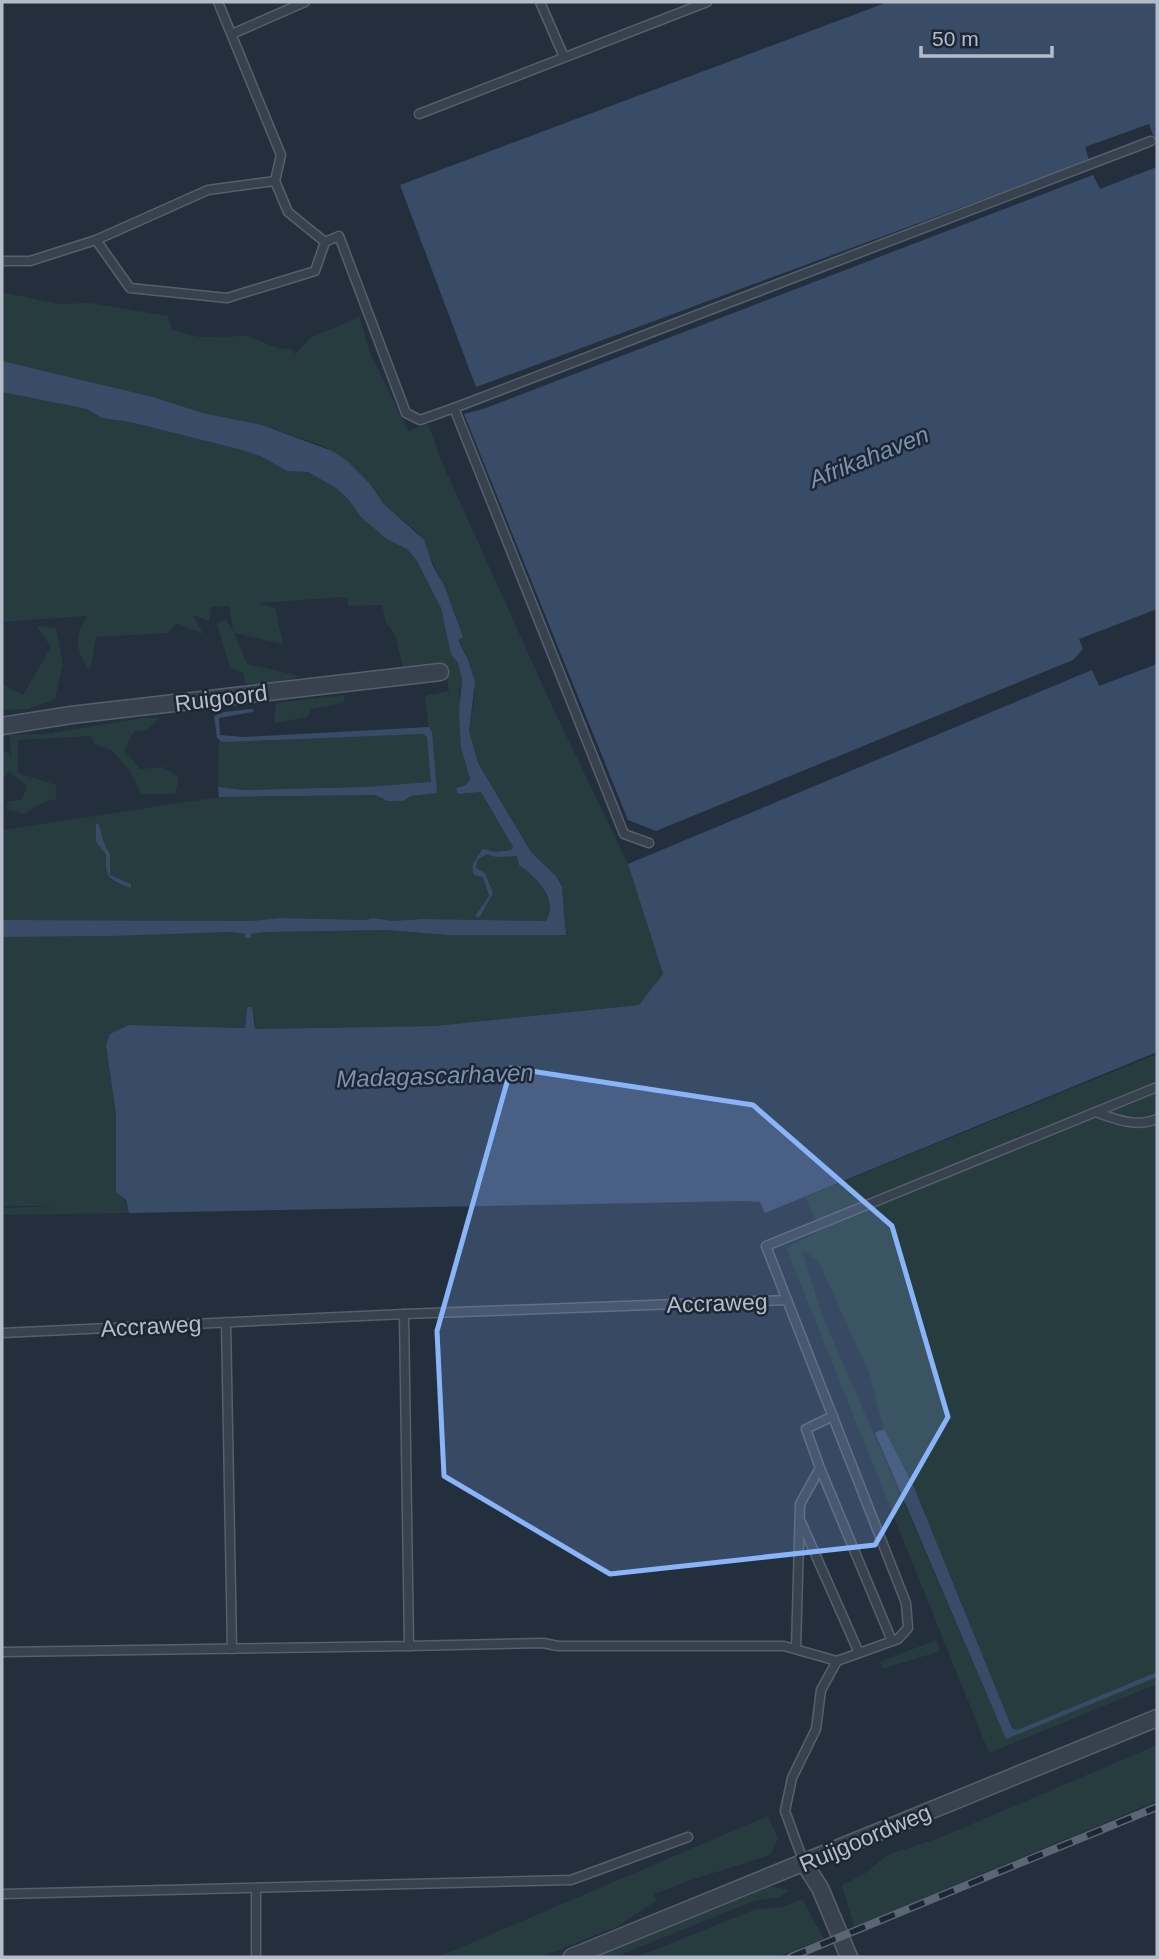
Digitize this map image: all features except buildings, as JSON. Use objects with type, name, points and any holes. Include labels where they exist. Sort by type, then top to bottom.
[{"type":"street","name":"Ruigoord","points":[[2,726],[71,715],[440,672]]},
{"type":"street","name":"Ruijgoordweg","points":[[572,1957],[1157,1718]]},
{"type":"street","points":[[804,1863],[820,1888],[849,1957]]},
{"type":"lane","points":[[218,2],[281,155],[275,181],[288,212],[325,242]]},
{"type":"lane","points":[[232,34],[305,2]]},
{"type":"lane","points":[[540,2],[564,57]]},
{"type":"lane","points":[[419,114],[707,2]]},
{"type":"lane","points":[[96,240],[130,288],[227,298],[315,271],[325,242],[339,236],[406,413],[420,420],[1151,141]]},
{"type":"lane","points":[[2,261],[30,261],[96,240],[208,190],[275,181]]},
{"type":"lane","points":[[454,408],[624,834],[649,843]]},
{"type":"lane","points":[[787,1300],[766,1246],[1157,1087]]},
{"type":"lane","points":[[1095,1112],[1139,1124],[1157,1119]]},
{"type":"lane","name":"Accraweg","points":[[2,1333],[787,1300],[906,1603],[908,1628],[898,1639],[892,1641]]},
{"type":"lane","points":[[404,1314],[409,1646]]},
{"type":"lane","points":[[226,1322],[232,1648]]},
{"type":"lane","points":[[2,1652],[543,1643],[558,1646],[784,1646],[837,1661],[892,1641],[806,1429],[833,1416]]},
{"type":"lane","points":[[796,1649],[800,1504],[820,1468]]},
{"type":"lane","points":[[800,1519],[859,1653]]},
{"type":"lane","points":[[804,1863],[785,1811],[792,1778],[816,1729],[821,1690],[837,1661]]},
{"type":"lane","points":[[2,1894],[570,1880],[688,1837]]},
{"type":"lane","points":[[256,1888],[256,1957]]},
{"type":"highlighted area","points":[[511,1068],[753,1105],[892,1226],[948,1417],[875,1545],[610,1574],[444,1476],[437,1331]]},
{"type":"green space","points":[[2,292],[58,304],[90,303],[168,316],[172,330],[199,337],[248,336],[280,349],[289,348],[296,354],[310,338],[360,317],[369,351],[408,431],[428,424],[441,460],[551,704],[628,864],[663,975],[639,1005],[435,1026],[255,1029],[255,1018],[247,1007],[245,1028],[129,1025],[106,1045],[116,1114],[123,1197],[129,1213],[2,1215],[2,1208],[58,1206],[2,1206],[2,937],[233,932],[251,938],[251,934],[264,932],[387,930],[447,935],[565,935],[566,926],[562,888],[556,876],[531,852],[478,763],[469,731],[475,690],[468,660],[458,639],[458,622],[444,585],[419,534],[383,503],[370,484],[332,451],[320,445],[262,425],[203,413],[153,397],[2,361]]},
{"type":"green space","points":[[2,392],[87,409],[102,418],[130,422],[242,450],[260,456],[287,471],[308,472],[336,488],[361,517],[407,549],[417,561],[442,608],[452,654],[458,663],[462,679],[459,692],[470,778],[466,785],[459,787],[459,794],[481,792],[513,847],[511,850],[496,852],[483,849],[474,861],[472,871],[483,877],[490,902],[489,882],[485,874],[476,868],[477,860],[487,854],[518,856],[519,865],[538,882],[547,897],[549,913],[546,921],[392,921],[373,918],[281,918],[251,921],[2,920],[2,830],[219,797],[375,795],[382,799],[436,793],[425,696],[449,691],[445,669],[404,672],[395,635],[386,623],[382,605],[348,606],[347,599],[342,597],[259,603],[275,608],[283,644],[234,633],[247,664],[300,676],[287,681],[245,684],[243,672],[230,668],[217,624],[225,620],[233,630],[229,606],[211,607],[209,621],[193,615],[203,634],[176,623],[168,633],[96,637],[90,671],[78,644],[78,637],[87,616],[2,622]]},
{"type":"green space","points":[[37,626],[56,628],[63,664],[55,699],[28,709],[2,710],[2,684],[23,695],[51,647]]},
{"type":"green space","points":[[345,695],[344,703],[310,709],[308,717],[274,723],[276,703]]},
{"type":"green space","points":[[142,718],[159,718],[147,730],[134,731],[124,750],[140,769],[163,767],[179,777],[175,794],[141,794],[129,770],[112,750],[95,745],[91,736],[18,740],[18,773],[56,785],[56,799],[42,803],[24,814],[6,809],[9,801],[22,800],[27,786],[9,771],[2,780],[2,749],[12,757],[9,735],[46,734]]},
{"type":"green space","points":[[424,734],[427,737],[432,780],[430,783],[243,790],[218,787],[219,741]]},
{"type":"green space","points":[[1157,1054],[1157,1672],[1017,1730],[1012,1728],[914,1487],[884,1429],[869,1373],[819,1263],[805,1251],[803,1253],[822,1315],[1006,1738],[1157,1677],[1157,1684],[989,1753],[786,1248],[820,1230],[805,1197]]},
{"type":"green space","points":[[936,1640],[940,1651],[883,1669],[880,1662]]},
{"type":"green space","points":[[1157,1745],[1157,1801],[854,1927],[842,1885],[867,1872],[887,1855],[939,1838]]},
{"type":"green space","points":[[768,1816],[778,1839],[770,1855],[654,1894],[656,1901],[618,1926],[541,1957],[438,1957]]},
{"type":"green space","points":[[767,1886],[789,1890],[780,1897],[754,1901],[615,1957],[595,1957]]},
{"type":"green space","points":[[802,1899],[824,1939],[777,1957],[637,1957],[756,1909],[782,1907]]},
{"type":"water","points":[[888,2],[1157,2],[1157,146],[1149,124],[1085,147],[1089,160],[476,387],[400,185]]},
{"type":"water","name":"Afrikahaven","points":[[1157,167],[1157,609],[1079,639],[1083,649],[1073,660],[656,831],[628,820],[464,414],[1093,175],[1100,189]]},
{"type":"water","points":[[2,361],[153,397],[203,413],[262,425],[332,451],[346,460],[370,484],[383,503],[424,540],[433,566],[444,585],[463,637],[458,640],[475,682],[469,731],[478,763],[531,852],[556,876],[562,887],[566,935],[447,935],[387,930],[264,932],[251,934],[251,938],[233,932],[2,937],[2,920],[251,921],[281,918],[373,918],[392,921],[546,921],[550,905],[544,889],[519,865],[517,856],[496,857],[487,854],[477,860],[476,868],[485,873],[493,893],[479,918],[475,916],[489,896],[483,877],[474,875],[474,861],[483,849],[496,852],[511,850],[513,847],[481,792],[458,794],[456,788],[466,785],[470,779],[461,747],[459,714],[462,679],[458,663],[451,654],[441,608],[417,561],[407,549],[387,539],[361,517],[336,488],[308,472],[287,471],[260,456],[242,450],[130,422],[102,418],[87,409],[2,392]]},
{"type":"water","name":"Madagascarhaven","points":[[1157,664],[1157,1052],[765,1213],[760,1202],[745,1201],[129,1213],[126,1200],[116,1192],[116,1114],[106,1045],[110,1034],[129,1025],[245,1028],[247,1007],[252,1007],[255,1029],[435,1026],[639,1005],[663,974],[628,864],[1092,670],[1099,686]]},
{"type":"water","points":[[252,709],[252,712],[219,718],[220,735],[244,737],[429,727],[432,733],[437,793],[411,796],[403,801],[388,801],[375,795],[219,797],[218,787],[243,790],[365,787],[431,782],[427,737],[424,734],[222,742],[217,738],[214,716],[224,712]]},
{"type":"water","points":[[96,823],[110,854],[110,875],[131,884],[131,888],[110,877],[106,869],[106,854],[96,842]]},
{"type":"water","points":[[884,1429],[914,1487],[1012,1728],[1017,1730],[1157,1672],[1157,1677],[1006,1739],[875,1433]]},
{"type":"railway","points":[[791,1957],[1157,1807]]}]
